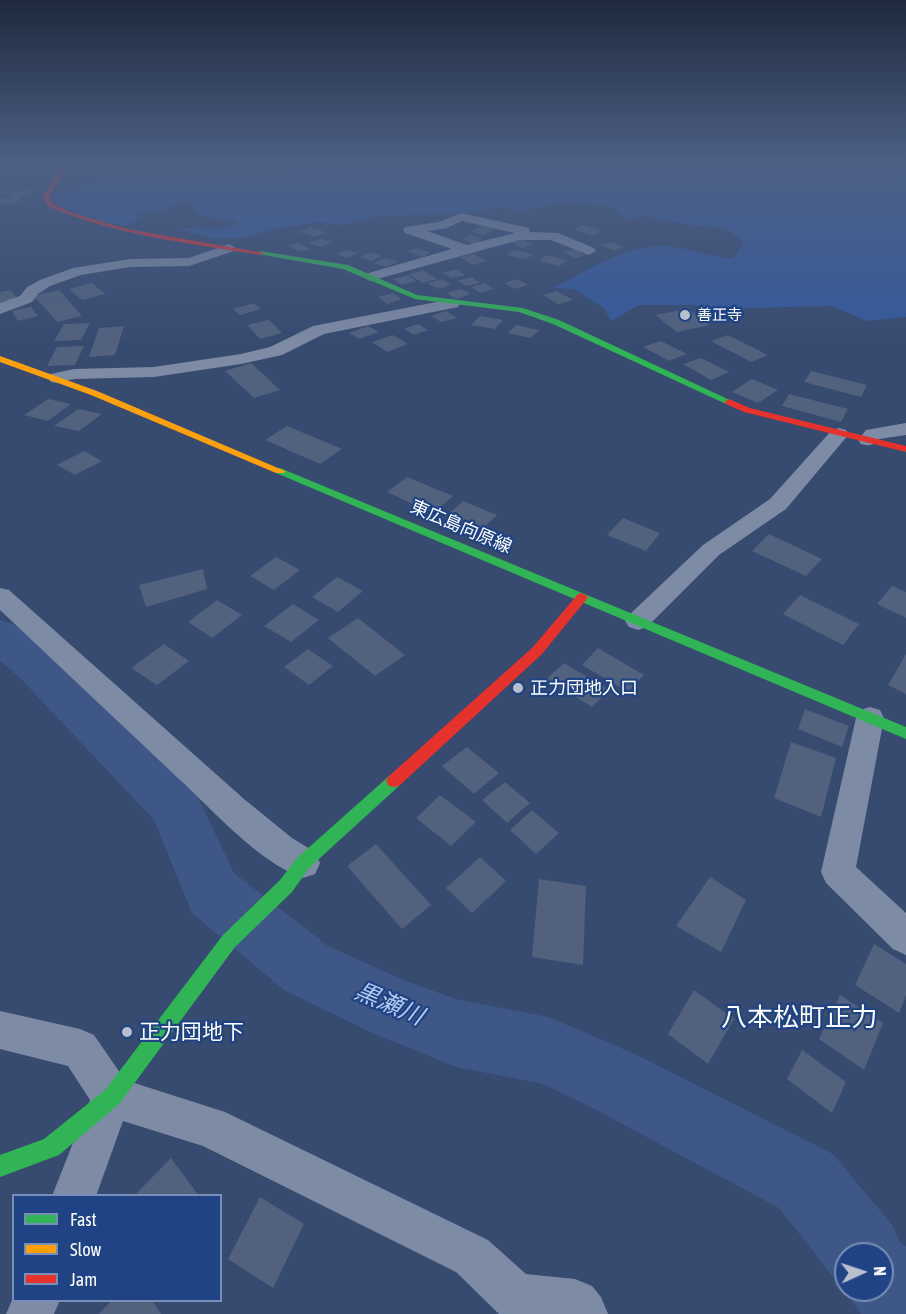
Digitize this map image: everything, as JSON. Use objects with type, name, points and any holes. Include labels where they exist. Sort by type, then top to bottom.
[{"type":"street","points":[[99,224],[319,262],[370,277],[415,297],[452,304],[519,310],[556,322],[747,410],[906,449]]},
{"type":"street","points":[[443,224],[410,230],[466,249]]},
{"type":"street","points":[[492,224],[529,235]]},
{"type":"street","points":[[370,277],[466,249],[529,235],[553,236],[589,251]]},
{"type":"street","points":[[0,309],[26,299],[29,292],[51,279],[98,267],[142,262],[191,262],[229,248]]},
{"type":"street","points":[[57,378],[74,374],[154,372],[241,359],[276,351],[319,330],[452,304]]},
{"type":"street","name":"東広島向原線","points":[[0,359],[57,378],[906,733]]},
{"type":"street","points":[[868,440],[873,434],[906,429]]},
{"type":"street","points":[[638,621],[711,550],[778,504],[839,434]]},
{"type":"street","points":[[0,596],[233,809],[280,849],[303,863]]},
{"type":"street","points":[[0,1166],[51,1147],[111,1097],[229,941],[286,886],[303,863],[537,651],[582,597]]},
{"type":"street","points":[[870,718],[838,872],[906,937]]},
{"type":"street","points":[[0,1030],[80,1049],[111,1097],[210,1127],[472,1256],[520,1306],[575,1303],[584,1314]]},
{"type":"street","points":[[75,1194],[111,1097]]},
{"type":"shaded area","points":[[304,224],[273,229],[251,237],[217,239],[178,229]]},
{"type":"shaded area","points":[[686,224],[906,224],[906,317],[867,321],[832,306],[748,308],[720,313],[696,305],[639,305],[611,321],[604,308],[574,289],[553,288],[611,258],[641,248],[674,247],[733,259],[744,242],[724,228]]},
{"type":"building","points":[[584,225],[603,231],[592,236],[573,229]]},
{"type":"building","points":[[481,226],[495,229],[484,235],[470,232]]},
{"type":"building","points":[[310,227],[326,232],[315,237],[299,232]]},
{"type":"building","points":[[471,235],[483,239],[475,244],[462,240]]},
{"type":"building","points":[[321,239],[332,242],[320,247],[309,243]]},
{"type":"building","points":[[522,239],[533,245],[522,248],[511,242]]},
{"type":"building","points":[[611,242],[624,247],[613,250],[601,245]]},
{"type":"building","points":[[297,243],[310,249],[300,252],[287,246]]},
{"type":"building","points":[[416,248],[431,253],[422,257],[407,251]]},
{"type":"building","points":[[574,249],[586,255],[575,258],[563,252]]},
{"type":"building","points":[[347,250],[358,253],[347,258],[336,254]]},
{"type":"building","points":[[513,250],[533,254],[526,259],[506,255]]},
{"type":"building","points":[[371,252],[382,256],[371,261],[359,257]]},
{"type":"building","points":[[474,254],[487,261],[473,265],[460,257]]},
{"type":"building","points":[[546,255],[567,260],[560,266],[539,261]]},
{"type":"building","points":[[386,258],[398,262],[386,267],[374,263]]},
{"type":"building","points":[[456,269],[465,275],[452,278],[442,273]]},
{"type":"building","points":[[423,270],[437,279],[422,283],[409,274]]},
{"type":"building","points":[[408,275],[416,281],[402,285],[393,279]]},
{"type":"building","points":[[471,277],[480,283],[466,286],[457,281]]},
{"type":"building","points":[[442,279],[451,285],[437,289],[428,283]]},
{"type":"building","points":[[517,279],[528,285],[514,289],[504,283]]},
{"type":"building","points":[[92,283],[105,294],[82,300],[69,289]]},
{"type":"building","points":[[484,283],[494,289],[480,293],[471,287]]},
{"type":"building","points":[[461,289],[470,294],[456,299],[446,293]]},
{"type":"building","points":[[11,290],[18,299],[0,303],[0,292]]},
{"type":"building","points":[[59,290],[82,316],[57,322],[34,296]]},
{"type":"building","points":[[557,291],[573,300],[558,304],[543,295]]},
{"type":"building","points":[[393,293],[402,299],[387,304],[378,297]]},
{"type":"building","points":[[254,303],[261,309],[240,315],[233,309]]},
{"type":"building","points":[[31,307],[38,316],[18,321],[12,311]]},
{"type":"building","points":[[688,309],[710,325],[677,332],[655,315]]},
{"type":"building","points":[[446,311],[457,318],[441,322],[431,316]]},
{"type":"building","points":[[480,316],[503,320],[495,329],[471,325]]},
{"type":"building","points":[[269,320],[282,333],[260,339],[247,325]]},
{"type":"building","points":[[90,323],[81,340],[54,341],[64,324]]},
{"type":"building","points":[[418,324],[428,330],[414,335],[404,329]]},
{"type":"building","points":[[516,325],[539,330],[531,338],[508,333]]},
{"type":"building","points":[[124,326],[115,355],[89,357],[99,328]]},
{"type":"building","points":[[368,326],[379,332],[359,339],[349,333]]},
{"type":"building","points":[[393,335],[408,344],[387,352],[372,342]]},
{"type":"building","points":[[728,335],[768,355],[751,362],[711,341]]},
{"type":"building","points":[[661,341],[687,354],[669,361],[643,347]]},
{"type":"building","points":[[84,346],[75,365],[47,366],[57,347]]},
{"type":"building","points":[[701,358],[729,372],[711,380],[683,364]]},
{"type":"building","points":[[251,363],[280,390],[254,398],[225,371]]},
{"type":"building","points":[[811,371],[867,385],[861,397],[804,382]]},
{"type":"building","points":[[752,379],[778,390],[758,403],[732,392]]},
{"type":"building","points":[[789,394],[848,409],[841,422],[782,406]]},
{"type":"building","points":[[48,399],[71,404],[48,421],[24,415]]},
{"type":"building","points":[[78,409],[102,414],[79,431],[54,426]]},
{"type":"building","points":[[287,426],[342,449],[320,464],[265,440]]},
{"type":"building","points":[[84,451],[102,461],[75,475],[57,465]]},
{"type":"building","points":[[407,477],[453,496],[433,513],[387,492]]},
{"type":"building","points":[[463,501],[497,515],[479,532],[445,517]]},
{"type":"building","points":[[623,518],[660,533],[646,551],[607,535]]},
{"type":"building","points":[[769,534],[822,559],[806,576],[752,551]]},
{"type":"building","points":[[276,557],[300,570],[274,590],[250,576]]},
{"type":"building","points":[[203,569],[207,589],[146,607],[139,585]]},
{"type":"building","points":[[337,577],[363,591],[338,612],[312,597]]},
{"type":"building","points":[[892,586],[906,592],[906,618],[877,604]]},
{"type":"building","points":[[800,595],[859,624],[843,645],[783,614]]},
{"type":"building","points":[[217,600],[242,615],[212,638],[188,622]]},
{"type":"building","points":[[293,604],[319,620],[291,642],[264,626]]},
{"type":"building","points":[[358,618],[405,655],[375,676],[328,638]]},
{"type":"building","points":[[164,644],[189,661],[157,685],[131,668]]},
{"type":"building","points":[[598,648],[644,675],[628,692],[582,665]]},
{"type":"building","points":[[308,649],[333,666],[309,685],[284,667]]},
{"type":"building","points":[[906,654],[906,694],[888,685]]},
{"type":"building","points":[[564,663],[609,690],[592,707],[546,679]]},
{"type":"building","points":[[805,709],[849,726],[842,747],[798,729]]},
{"type":"building","points":[[791,742],[836,758],[821,817],[774,798]]},
{"type":"building","points":[[467,747],[499,773],[474,794],[442,766]]},
{"type":"building","points":[[505,782],[530,803],[507,823],[482,800]]},
{"type":"building","points":[[440,795],[476,822],[451,846],[416,818]]},
{"type":"building","points":[[532,810],[559,833],[536,854],[510,830]]},
{"type":"building","points":[[376,844],[431,905],[402,929],[347,866]]},
{"type":"building","points":[[480,857],[506,881],[472,913],[446,888]]},
{"type":"building","points":[[710,877],[746,900],[721,952],[676,926]]},
{"type":"building","points":[[539,879],[586,886],[583,965],[532,957]]},
{"type":"building","points":[[874,944],[906,964],[906,995],[899,1013],[855,985]]},
{"type":"building","points":[[694,990],[734,1019],[708,1064],[668,1034]]},
{"type":"building","points":[[840,995],[883,1023],[864,1070],[819,1039]]},
{"type":"building","points":[[802,1050],[846,1082],[832,1113],[787,1079]]},
{"type":"building","points":[[171,1158],[198,1194],[136,1194]]},
{"type":"building","points":[[260,1197],[304,1224],[273,1288],[228,1259]]},
{"type":"building","points":[[110,1302],[153,1302],[161,1314],[99,1314]]},
{"type":"waterway","name":"黒瀬川","points":[[0,636],[37,666],[175,806],[213,893],[306,968],[395,1010],[456,1033],[548,1051],[612,1080],[806,1181],[855,1242]]},
{"type":"waterway","name":"黒瀬川","points":[[894,1290],[906,1305]]},
{"type":"traffic: fast","points":[[260,253],[345,267],[415,297],[520,310],[556,322],[729,402]]},
{"type":"traffic: fast","points":[[280,471],[906,733]]},
{"type":"traffic: fast","points":[[0,1166],[51,1147],[112,1097],[229,941],[286,886],[303,863],[394,781]]},
{"type":"traffic: slow","points":[[0,359],[94,393],[280,471]]},
{"type":"traffic: jam","points":[[101,224],[180,241],[260,253]]},
{"type":"traffic: jam","points":[[729,402],[747,410],[906,449]]},
{"type":"traffic: jam","points":[[394,781],[537,651],[582,597]]},
{"type":"place","name":"善正寺","points":[[685,315]]},
{"type":"place","name":"正力団地入口","points":[[518,688]]},
{"type":"place","name":"正力団地下","points":[[127,1032]]},
{"type":"district","name":"八本松町正力","points":[[799,1018]]}]
